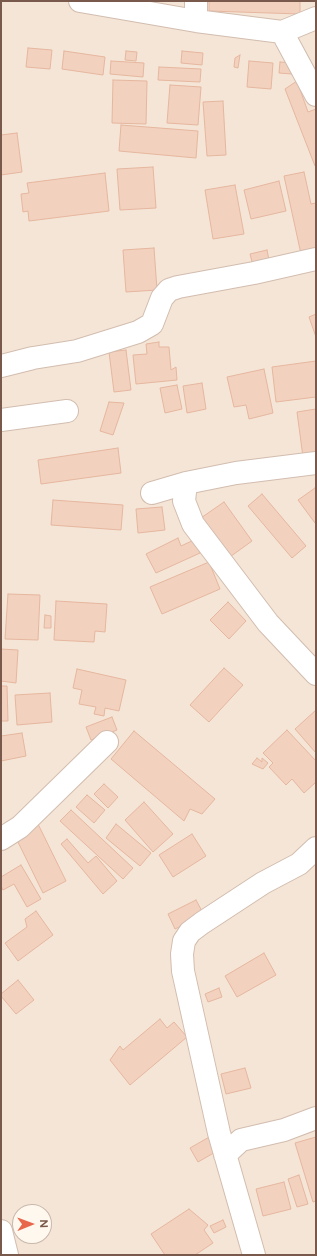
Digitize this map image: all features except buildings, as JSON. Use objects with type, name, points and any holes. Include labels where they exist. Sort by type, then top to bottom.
[{"type":"street","points":[[80,1],[196,11],[282,32],[316,18]]},
{"type":"street","points":[[282,32],[316,95]]},
{"type":"street","points":[[1,366],[33,358],[77,351],[138,332],[152,324],[162,298],[169,290],[316,259]]},
{"type":"street","points":[[1,420],[67,411]]},
{"type":"street","points":[[152,493],[186,483],[236,472],[316,463]]},
{"type":"street","points":[[186,483],[184,501],[193,524],[268,623],[316,674]]},
{"type":"street","points":[[1,839],[20,828],[107,742]]},
{"type":"street","points":[[254,1255],[225,1155],[183,971],[182,954],[184,941],[190,932],[263,883],[299,864],[316,848]]},
{"type":"street","points":[[225,1155],[241,1140],[284,1130],[316,1118]]},
{"type":"street","points":[[220,1133],[241,1140]]},
{"type":"street","points":[[1,1232],[7,1255]]},
{"type":"shaded area","points":[[1,1],[316,1],[316,1255],[1,1255]]}]
